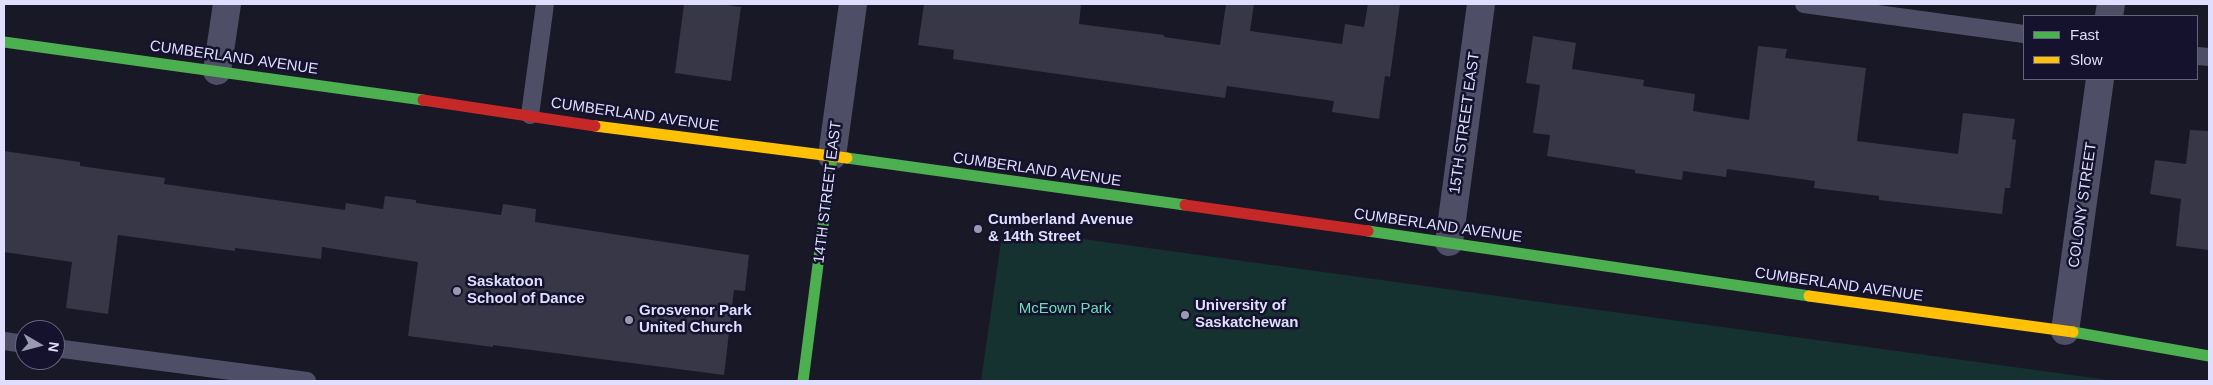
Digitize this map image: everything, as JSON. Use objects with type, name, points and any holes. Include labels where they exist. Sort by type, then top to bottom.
[{"type":"main road","name":"CUMBERLAND AVENUE","points":[[4,42],[630,131],[832,156],[1448,242],[1912,311],[2065,331],[2209,356]]},
{"type":"main road","name":"14TH STREET EAST","points":[[803,381],[832,156]]},
{"type":"street","points":[[217,71],[227,4]]},
{"type":"street","name":"14TH STREET EAST","points":[[832,156],[853,4]]},
{"type":"street","name":"15TH STREET EAST","points":[[1448,242],[1480,4]]},
{"type":"street","name":"COLONY STREET","points":[[2065,331],[2100,80]]},
{"type":"lane","points":[[530,116],[545,4]]},
{"type":"lane","points":[[1804,4],[2023,34]]},
{"type":"lane","points":[[65,349],[306,381]]},
{"type":"green space","name":"McEown Park","points":[[1003,228],[2115,381],[981,381]]},
{"type":"building","points":[[684,4],[719,4],[741,7],[731,81],[675,73]]},
{"type":"building","points":[[924,4],[1081,4],[1079,24],[1164,35],[1164,37],[1220,45],[1226,4],[1254,4],[1250,31],[1342,44],[1345,24],[1364,27],[1368,4],[1400,4],[1390,77],[1385,76],[1379,119],[1332,112],[1334,101],[1227,86],[1225,98],[953,59],[954,50],[918,45]]},
{"type":"building","points":[[1533,36],[1576,43],[1572,69],[1644,80],[1643,86],[1695,94],[1693,111],[1749,120],[1758,46],[1787,49],[1785,58],[1866,68],[1857,141],[1958,154],[1963,113],[2015,119],[2012,139],[2016,140],[2010,188],[2005,188],[2002,214],[1879,200],[1879,196],[1814,188],[1815,181],[1727,169],[1726,177],[1683,171],[1682,180],[1635,173],[1635,170],[1547,156],[1550,135],[1533,133],[1540,85],[1526,83]]},
{"type":"building","points":[[2190,130],[2209,131],[2209,250],[2176,246],[2181,199],[2150,194],[2155,160],[2186,164]]},
{"type":"building","points":[[4,151],[80,162],[80,166],[165,178],[164,184],[345,210],[346,203],[383,209],[385,196],[416,200],[416,203],[501,215],[503,204],[536,209],[535,222],[749,255],[745,291],[734,290],[724,375],[408,336],[418,262],[322,247],[321,259],[235,248],[235,251],[118,235],[108,314],[66,308],[72,262],[4,252]]},
{"type":"traffic: fast","points":[[4,42],[423,100]]},
{"type":"traffic: fast","points":[[803,381],[832,156]]},
{"type":"traffic: fast","points":[[847,158],[1185,205]]},
{"type":"traffic: fast","points":[[1368,231],[1809,296]]},
{"type":"traffic: fast","points":[[2073,332],[2209,356]]},
{"type":"traffic: slow","points":[[595,126],[847,158]]},
{"type":"traffic: slow","points":[[1809,296],[2073,332]]},
{"type":"traffic: jam","points":[[423,100],[595,126]]},
{"type":"traffic: jam","points":[[1185,205],[1368,231]]},
{"type":"place","name":"Cumberland Avenue & 14th Street","points":[[978,229]]},
{"type":"place","name":"Saskatoon School of Dance","points":[[457,291]]},
{"type":"place","name":"University of Saskatchewan","points":[[1185,315]]},
{"type":"place","name":"Grosvenor Park United Church","points":[[629,320]]}]
